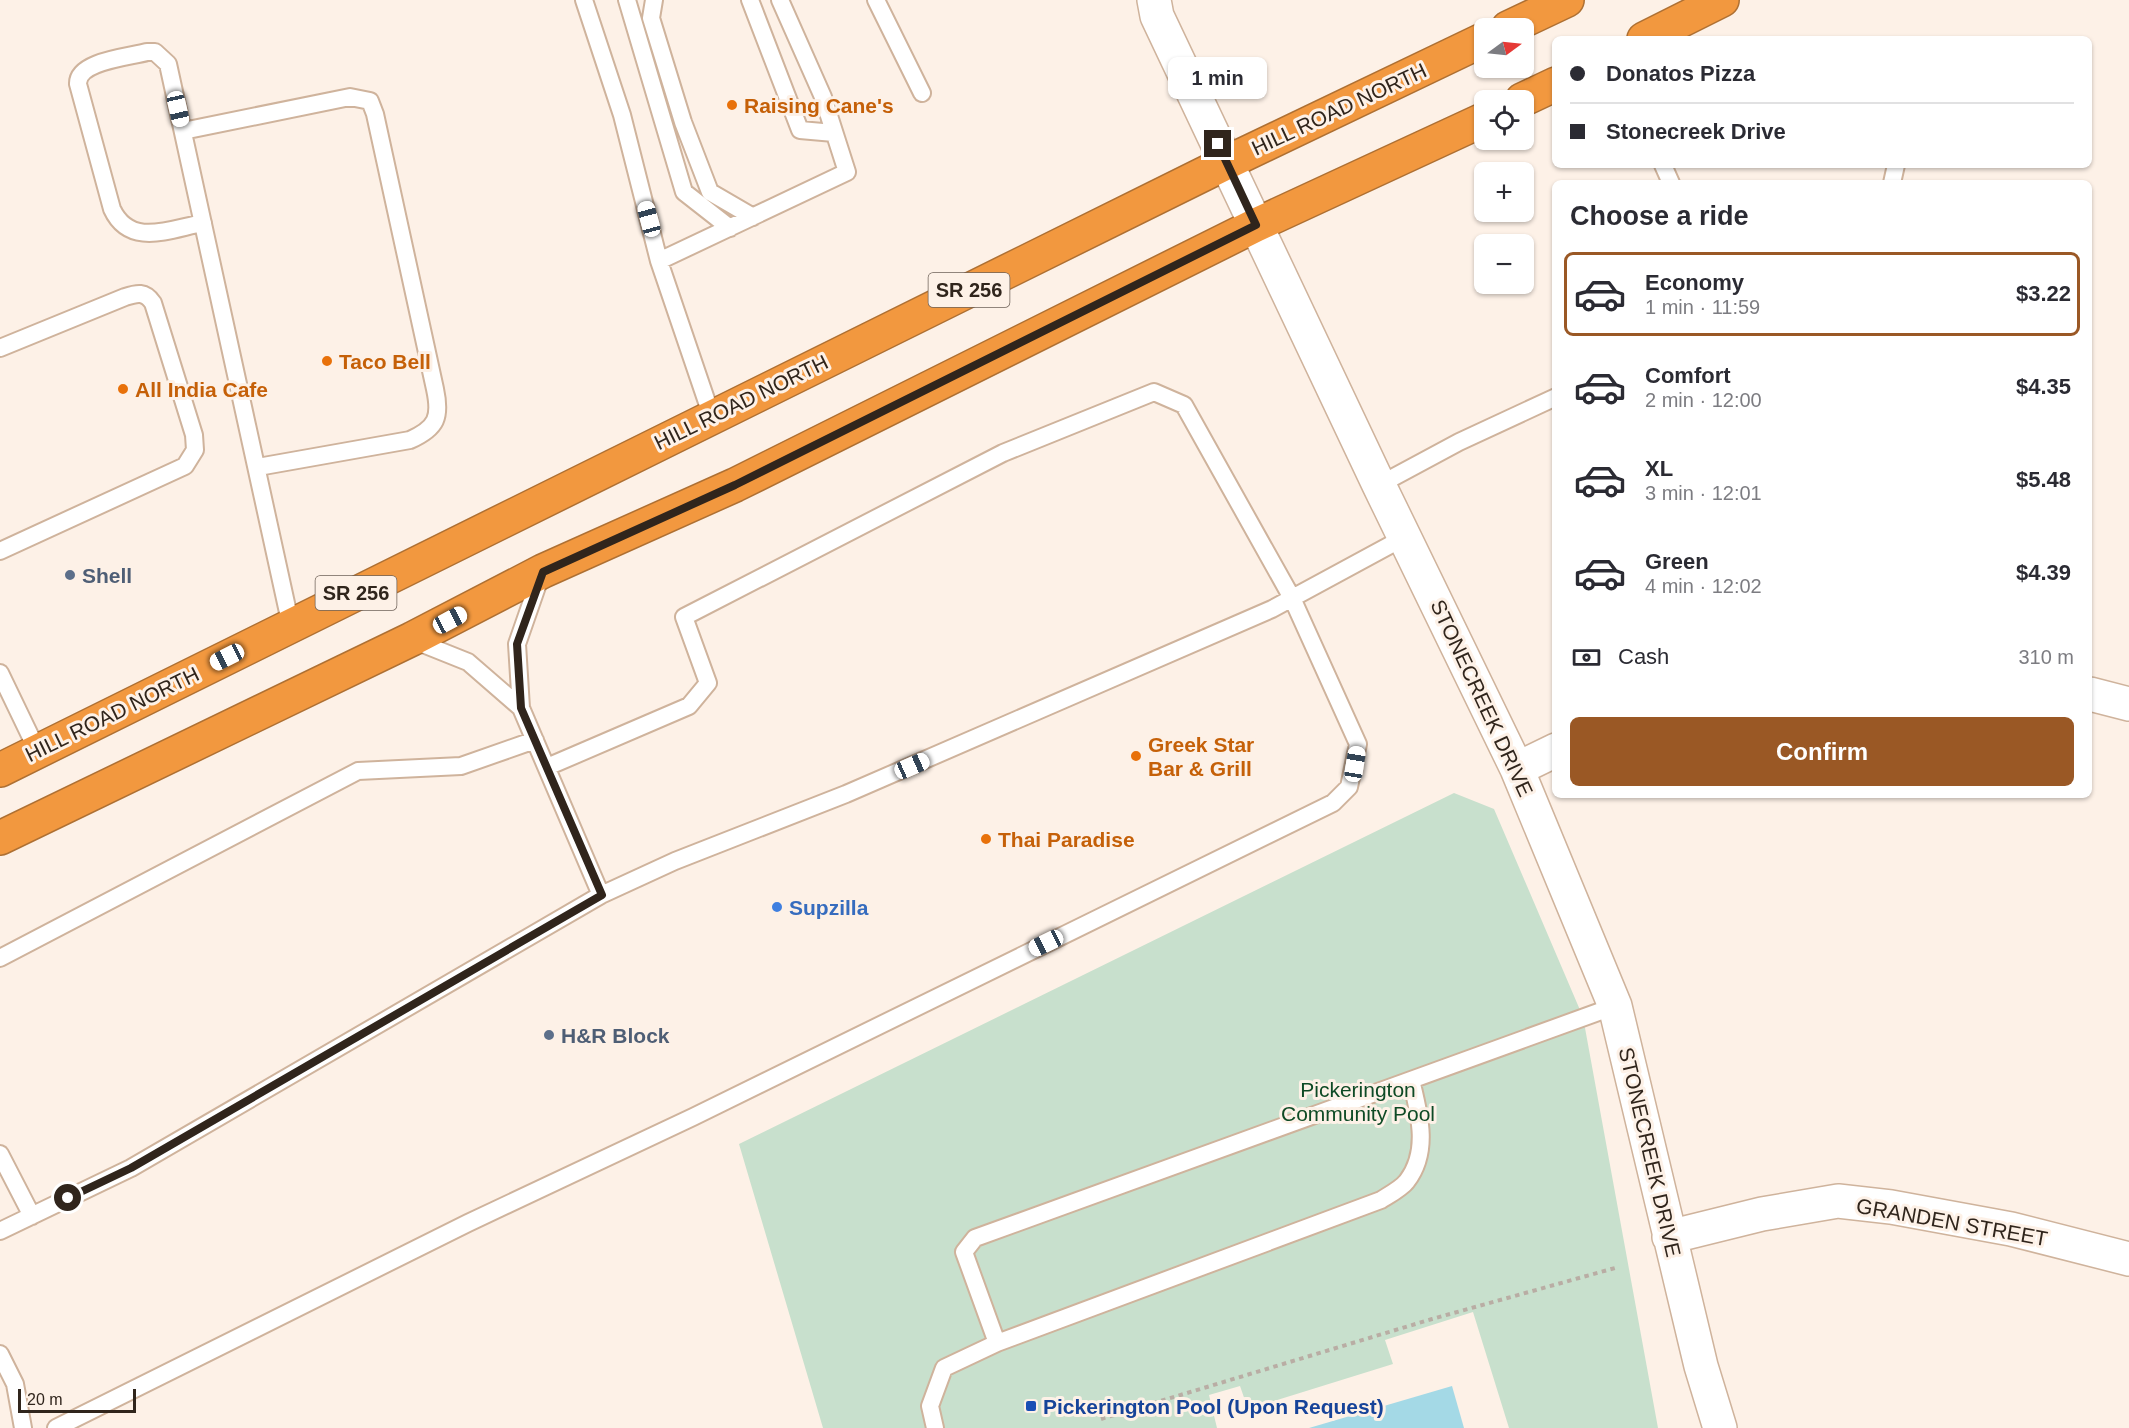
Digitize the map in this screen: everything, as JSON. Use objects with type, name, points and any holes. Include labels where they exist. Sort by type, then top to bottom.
[{"type":"highway","points":[[1529,18],[1567,0]]},
{"type":"highway","points":[[1650,36],[1722,0]]},
{"type":"highway","name":"HILL ROAD NORTH","points":[[0,770],[1226,163],[1474,44]]},
{"type":"highway","points":[[1534,94],[1552,86]]},
{"type":"highway","points":[[0,838],[412,639],[543,572],[735,485],[1256,225],[1474,124]]},
{"type":"street","name":"STONECREEK DRIVE","points":[[1154,0],[1157,16],[1226,163],[1404,537],[1518,769],[1615,1006],[1701,1366],[1720,1428]]},
{"type":"street","points":[[2092,695],[2129,704]]},
{"type":"street","points":[[1518,769],[1552,752]]},
{"type":"street","name":"GRANDEN STREET","points":[[1669,1237],[1762,1214],[1838,1201],[1891,1207],[2011,1229],[2129,1259]]},
{"type":"lane","points":[[584,0],[622,115],[660,261],[712,417]]},
{"type":"lane","points":[[627,0],[684,192],[730,228]]},
{"type":"lane","points":[[654,0],[651,18],[682,122],[710,192],[753,217]]},
{"type":"lane","points":[[750,0],[800,130],[834,132]]},
{"type":"lane","points":[[660,261],[847,172],[823,97],[780,0]]},
{"type":"lane","points":[[876,0],[922,93]]},
{"type":"lane","points":[[203,223],[140,234],[122,225],[112,209],[78,77],[93,65],[155,52],[168,64],[258,467],[291,626]]},
{"type":"lane","points":[[183,131],[350,97],[370,101],[380,137],[435,389],[438,406],[437,420],[422,435],[410,440],[258,467]]},
{"type":"lane","points":[[0,348],[125,297],[138,293],[149,297],[153,303],[188,413],[195,450],[185,466],[0,551]]},
{"type":"lane","points":[[56,1428],[468,1223],[693,1117],[1333,802],[1349,787],[1358,744],[1292,598],[1184,405],[1154,392],[1003,453],[684,616],[708,683],[689,706],[547,767]]},
{"type":"lane","points":[[1379,485],[1459,442],[1552,399]]},
{"type":"lane","points":[[0,1231],[131,1168],[602,895],[675,861],[846,794],[1292,598],[1404,537]]},
{"type":"lane","points":[[543,572],[517,644],[521,708],[602,895]]},
{"type":"lane","points":[[412,639],[468,662],[521,708]]},
{"type":"lane","points":[[0,673],[38,752]]},
{"type":"lane","points":[[0,958],[357,771],[460,766],[535,740]]},
{"type":"lane","points":[[998,1343],[964,1252],[975,1238],[1615,1006]]},
{"type":"lane","points":[[935,1428],[930,1406],[945,1368],[998,1343],[1381,1200],[1407,1181],[1419,1156],[1421,1123],[1411,1080]]},
{"type":"lane","points":[[0,1154],[32,1216]]},
{"type":"lane","points":[[0,1354],[15,1384],[23,1428]]},
{"type":"path","points":[[1101,1419],[1432,1319],[1615,1268]]},
{"type":"green space","name":"Pickerington Community Pool","points":[[1454,793],[1494,809],[1583,1017],[1658,1428],[1509,1428],[1473,1312],[1385,1340],[1393,1364],[1248,1409],[1240,1386],[1209,1395],[1217,1428],[823,1428],[739,1144]]},
{"type":"water","points":[[1452,1386],[1464,1428],[1309,1428]]},
{"type":"place","name":"Raising Cane's","points":[[732,105]]},
{"type":"place","name":"Taco Bell","points":[[327,361]]},
{"type":"place","name":"All India Cafe","points":[[123,389]]},
{"type":"place","name":"Shell","points":[[70,575]]},
{"type":"place","name":"Greek Star Bar & Grill","points":[[1136,756]]},
{"type":"place","name":"Thai Paradise","points":[[986,839]]},
{"type":"place","name":"Supzilla","points":[[777,907]]},
{"type":"place","name":"H&R Block","points":[[549,1035]]},
{"type":"place","name":"Pickerington Pool (Upon Request)","points":[[1031,1406]]},
{"type":"route","points":[[68,1198],[131,1168],[602,895],[521,708],[517,644],[543,572],[735,485],[1256,225],[1218,144]]}]
